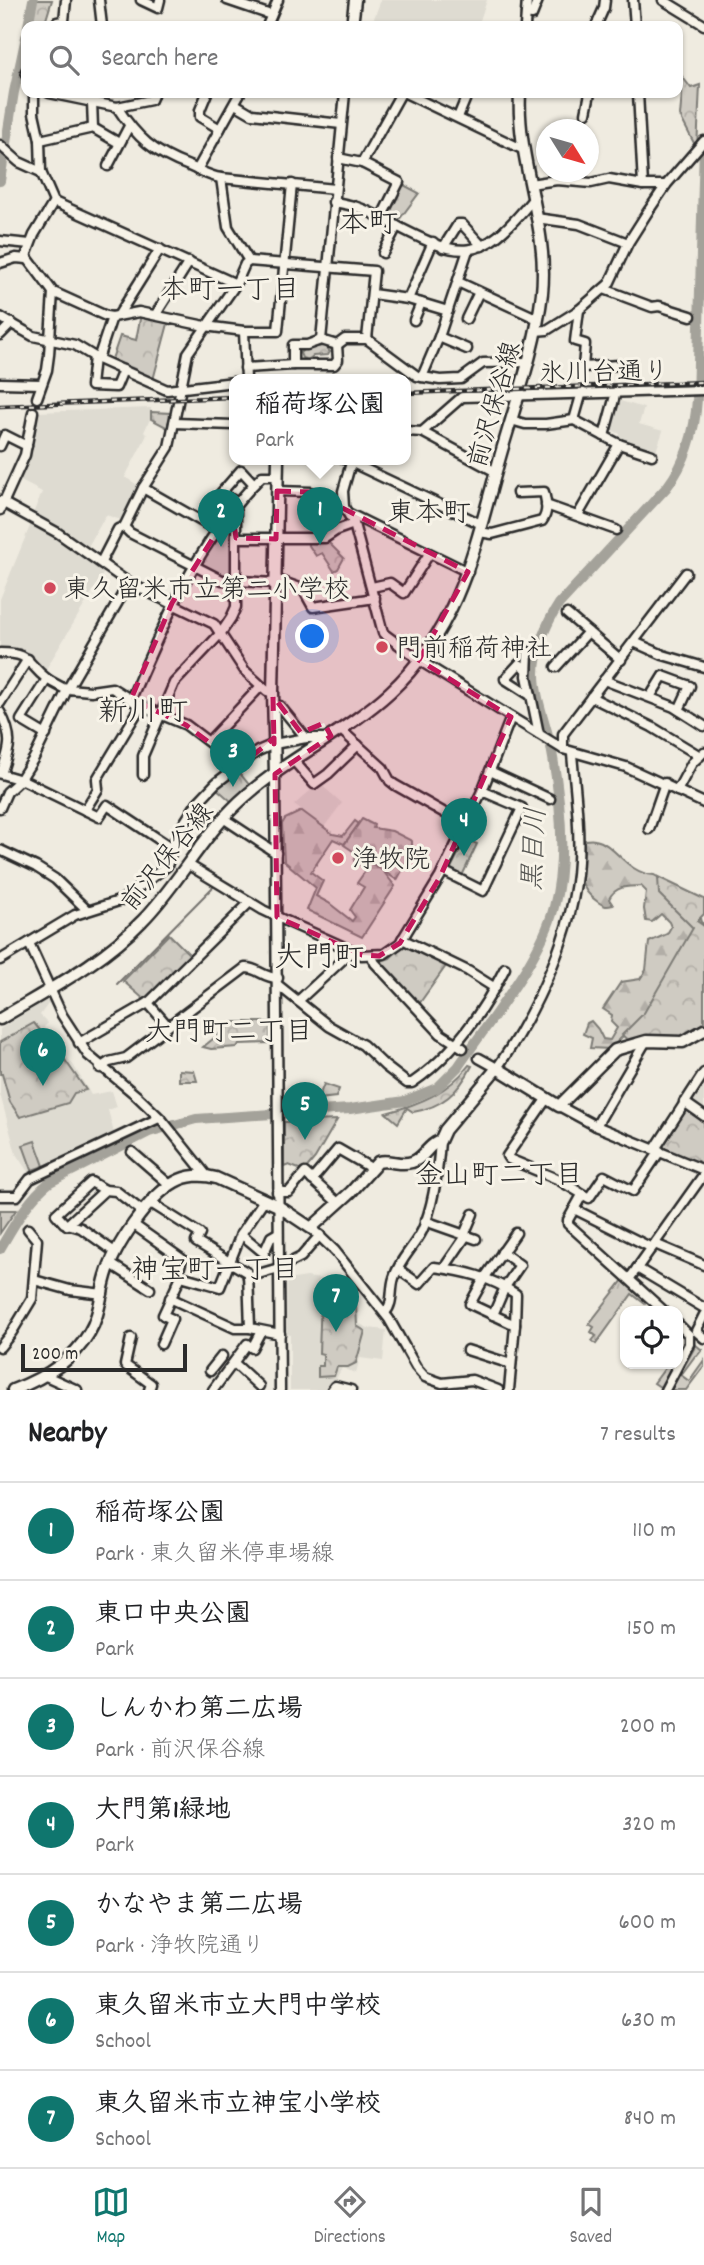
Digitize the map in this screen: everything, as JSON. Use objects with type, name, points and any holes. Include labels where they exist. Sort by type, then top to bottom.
[{"type":"main road","points":[[353,21],[355,0]]},
{"type":"main road","name":"前沢保谷線","points":[[0,1020],[92,962],[132,932],[166,894],[223,818],[245,796],[390,692],[419,660],[447,618],[468,572],[538,319],[542,272],[524,150],[520,98]]},
{"type":"main road","points":[[275,774],[273,693],[278,465]]},
{"type":"main road","points":[[13,1390],[46,1376],[83,1342],[98,1313],[116,1253],[142,1212],[170,1185],[186,1177],[207,1176],[278,1206],[316,1231],[338,1203],[378,1162],[415,1161],[432,1144],[439,1141],[444,1130],[497,1068],[559,1106],[615,1050],[646,1041],[683,1042],[704,1030]]},
{"type":"street","points":[[64,21],[66,0]]},
{"type":"street","points":[[99,0],[101,21]]},
{"type":"street","points":[[141,0],[158,8],[160,0]]},
{"type":"street","points":[[227,0],[271,15]]},
{"type":"street","points":[[269,21],[278,0]]},
{"type":"street","points":[[525,21],[527,0]]},
{"type":"street","points":[[526,14],[532,15],[538,0]]},
{"type":"street","points":[[598,21],[605,0]]},
{"type":"street","points":[[633,0],[635,21]]},
{"type":"street","points":[[663,0],[704,25]]},
{"type":"street","points":[[34,98],[41,172],[54,202],[236,284]]},
{"type":"street","points":[[93,128],[86,98],[117,107],[153,98]]},
{"type":"street","points":[[205,98],[200,117],[220,129]]},
{"type":"street","points":[[197,170],[238,98]]},
{"type":"street","points":[[321,340],[344,98]]},
{"type":"street","points":[[362,163],[400,98]]},
{"type":"street","points":[[414,98],[524,150]]},
{"type":"street","points":[[458,117],[466,98]]},
{"type":"street","points":[[586,113],[589,98]]},
{"type":"street","points":[[638,98],[643,185]]},
{"type":"street","points":[[235,104],[252,114],[341,124]]},
{"type":"street","points":[[117,107],[129,126],[159,153],[197,170],[221,178],[335,189]]},
{"type":"street","points":[[108,166],[129,126]]},
{"type":"street","points":[[40,140],[93,128],[119,143]]},
{"type":"street","points":[[535,331],[547,330],[579,310],[609,284],[628,243],[666,185],[704,141]]},
{"type":"street","points":[[1,145],[19,162],[41,172]]},
{"type":"street","points":[[338,159],[362,163],[399,182],[381,218]]},
{"type":"street","points":[[221,178],[228,227],[249,261]]},
{"type":"street","points":[[530,184],[557,180],[591,183],[609,179],[643,185],[666,185]]},
{"type":"street","points":[[54,202],[30,244],[27,258],[53,292],[115,316],[139,312],[205,326],[244,331],[278,331],[292,184]]},
{"type":"street","points":[[334,202],[358,205],[450,250],[468,250],[496,239],[533,199]]},
{"type":"street","points":[[536,218],[579,224],[628,243]]},
{"type":"street","points":[[443,247],[458,223],[482,246]]},
{"type":"street","points":[[383,253],[397,226]]},
{"type":"street","points":[[0,241],[30,244]]},
{"type":"street","points":[[408,299],[433,243]]},
{"type":"street","points":[[123,370],[115,391],[91,386],[96,358],[115,316],[160,249]]},
{"type":"street","points":[[422,377],[439,337],[468,250]]},
{"type":"street","points":[[0,263],[27,258]]},
{"type":"street","points":[[101,562],[118,529],[124,527],[143,488],[169,447],[188,353],[236,284],[245,264],[249,261],[374,271],[367,339]]},
{"type":"street","points":[[156,314],[189,262]]},
{"type":"street","points":[[458,282],[538,319]]},
{"type":"street","points":[[604,289],[652,307],[659,306],[691,316]]},
{"type":"street","points":[[37,398],[47,370],[53,292]]},
{"type":"street","points":[[466,319],[479,292]]},
{"type":"street","points":[[372,294],[408,299],[448,311]]},
{"type":"street","points":[[414,320],[421,303]]},
{"type":"street","points":[[579,310],[575,341],[585,344],[583,366],[620,365]]},
{"type":"street","points":[[0,317],[33,336],[75,345],[96,358],[167,390],[229,382]]},
{"type":"street","points":[[0,335],[12,323]]},
{"type":"street","points":[[244,331],[246,374]]},
{"type":"street","points":[[439,337],[467,349]]},
{"type":"street","points":[[337,345],[345,339],[367,339],[422,377],[461,379],[483,363],[527,362]]},
{"type":"street","points":[[293,365],[293,345],[307,345],[321,340],[337,345]]},
{"type":"street","points":[[245,368],[334,365],[338,360],[337,345]]},
{"type":"street","points":[[0,383],[41,384]]},
{"type":"street","name":"氷川台通り","points":[[422,432],[463,397],[704,390]]},
{"type":"street","points":[[574,420],[582,392]]},
{"type":"street","points":[[604,436],[616,392]]},
{"type":"street","points":[[33,412],[27,446],[1,505],[58,533],[128,583],[214,624],[245,671],[273,693]]},
{"type":"street","points":[[511,420],[535,424],[574,420],[619,444],[652,455]]},
{"type":"street","points":[[174,423],[229,425]]},
{"type":"street","points":[[411,431],[422,432],[496,472]]},
{"type":"street","points":[[0,446],[5,435],[27,446]]},
{"type":"street","points":[[578,515],[619,444]]},
{"type":"street","points":[[348,465],[343,491],[346,510],[354,524],[383,633],[419,660],[561,749],[572,754],[608,760],[665,783],[704,803]]},
{"type":"street","points":[[359,465],[492,534],[542,521],[545,517],[547,505],[544,492],[517,493]]},
{"type":"street","points":[[143,775],[143,756],[174,683],[221,633],[236,607],[236,512],[234,505],[221,493],[241,470],[254,484]]},
{"type":"street","points":[[131,699],[172,603],[215,529],[261,476],[278,476]]},
{"type":"street","points":[[143,488],[215,529]]},
{"type":"street","points":[[277,491],[311,492],[468,572]]},
{"type":"street","points":[[547,505],[616,530]]},
{"type":"street","points":[[236,538],[325,538],[354,524]]},
{"type":"street","points":[[124,527],[130,533],[222,580],[275,581],[303,589],[313,607],[375,598]]},
{"type":"street","points":[[372,587],[390,583],[404,593],[429,554]]},
{"type":"street","points":[[561,749],[563,734],[686,573]]},
{"type":"street","points":[[0,808],[7,792],[20,780],[46,735],[67,690],[128,583]]},
{"type":"street","points":[[567,614],[621,660]]},
{"type":"street","points":[[555,667],[588,632]]},
{"type":"street","points":[[634,642],[663,655],[704,667]]},
{"type":"street","points":[[528,652],[530,695],[539,734]]},
{"type":"street","points":[[0,653],[18,653],[28,659],[47,679],[67,690],[91,691],[109,688],[141,706],[186,724],[240,766]]},
{"type":"street","points":[[0,703],[28,659]]},
{"type":"street","points":[[527,669],[519,664],[505,679],[530,695]]},
{"type":"street","points":[[650,697],[663,676],[690,686],[679,710]]},
{"type":"street","points":[[46,735],[21,720],[47,679]]},
{"type":"street","points":[[604,680],[679,710],[704,726]]},
{"type":"street","points":[[209,741],[261,686]]},
{"type":"street","points":[[591,697],[702,754],[692,763],[677,791]]},
{"type":"street","points":[[85,810],[98,789],[97,779],[141,706]]},
{"type":"street","points":[[273,706],[280,706],[306,738]]},
{"type":"street","points":[[0,712],[11,742],[1,774],[20,780],[99,817],[107,805],[172,848]]},
{"type":"street","points":[[187,864],[250,902],[352,951],[372,957],[389,952],[402,939],[443,871],[482,791],[511,717]]},
{"type":"street","points":[[340,729],[383,768],[395,785],[466,825]]},
{"type":"street","points":[[0,960],[60,922],[87,910],[122,900],[167,866],[177,834],[202,797],[258,751],[275,744],[306,738],[328,738]]},
{"type":"street","points":[[293,761],[314,784],[358,745]]},
{"type":"street","points":[[479,1058],[497,1068],[515,1042],[554,964],[567,922],[578,859],[572,754]]},
{"type":"street","points":[[490,771],[550,799]]},
{"type":"street","points":[[275,774],[280,1390]]},
{"type":"street","points":[[649,828],[665,783]]},
{"type":"street","points":[[443,871],[482,891],[522,808],[482,791]]},
{"type":"street","points":[[223,818],[276,853]]},
{"type":"street","points":[[0,850],[55,879],[87,910]]},
{"type":"street","points":[[79,1043],[148,1003],[250,902]]},
{"type":"street","points":[[402,939],[468,971],[495,988]]},
{"type":"street","points":[[29,943],[79,1043],[100,1068],[137,1096],[162,1121],[207,1176]]},
{"type":"street","points":[[299,1001],[352,951]]},
{"type":"street","points":[[372,957],[442,1034],[460,1046]]},
{"type":"street","points":[[100,1068],[108,1062],[126,1058],[245,968],[251,968],[278,982],[329,1026],[363,1045],[385,1066],[407,1083],[412,1083],[460,1046],[505,968]]},
{"type":"street","points":[[148,1003],[168,1026]]},
{"type":"street","points":[[596,1126],[646,1041]]},
{"type":"street","points":[[547,1098],[507,1156],[509,1160],[557,1179],[589,1198],[604,1176],[633,1191],[684,1102],[704,1073]]},
{"type":"street","points":[[684,1102],[704,1116]]},
{"type":"street","points":[[559,1106],[596,1126],[658,1150],[704,1172],[630,1278]]},
{"type":"street","points":[[0,1196],[17,1196],[30,1179],[162,1121]]},
{"type":"street","points":[[385,1313],[391,1306],[393,1279],[421,1233],[425,1221],[437,1172],[439,1141]]},
{"type":"street","points":[[312,1180],[338,1149],[371,1168]]},
{"type":"street","points":[[132,1153],[170,1185]]},
{"type":"street","points":[[277,1192],[289,1192],[305,1173],[338,1203]]},
{"type":"street","points":[[116,1253],[81,1228],[67,1224],[56,1214],[91,1182],[105,1190],[116,1191],[142,1212]]},
{"type":"street","points":[[67,1224],[105,1190]]},
{"type":"street","points":[[582,1195],[568,1224],[659,1306]]},
{"type":"street","points":[[181,1276],[219,1287],[241,1234],[264,1200]]},
{"type":"street","points":[[150,1203],[200,1234],[196,1242],[248,1273],[250,1328]]},
{"type":"street","points":[[574,1209],[653,1246],[704,1265]]},
{"type":"street","points":[[444,1268],[465,1236],[473,1214]]},
{"type":"street","points":[[425,1221],[476,1239]]},
{"type":"street","points":[[134,1225],[182,1259],[179,1270],[181,1276],[163,1315],[172,1319],[161,1345]]},
{"type":"street","points":[[0,1347],[32,1299],[37,1240],[28,1229]]},
{"type":"street","points":[[248,1277],[279,1268],[301,1257],[316,1231],[385,1313],[400,1334],[416,1367],[425,1377],[442,1383],[472,1380],[498,1390]]},
{"type":"street","points":[[241,1234],[264,1253],[271,1237],[278,1233]]},
{"type":"street","points":[[514,1325],[470,1304],[516,1233]]},
{"type":"street","points":[[493,1315],[505,1287],[520,1265],[502,1252]]},
{"type":"street","points":[[111,1264],[150,1289]]},
{"type":"street","points":[[398,1269],[419,1284],[434,1267],[460,1270],[485,1277],[505,1287],[517,1297],[509,1390]]},
{"type":"street","points":[[637,1268],[704,1308]]},
{"type":"street","points":[[34,1280],[70,1290],[103,1294]]},
{"type":"street","points":[[170,1298],[235,1328],[280,1334]]},
{"type":"street","points":[[704,1315],[696,1331],[704,1338]]},
{"type":"street","points":[[683,1329],[689,1335],[689,1345],[683,1356]]},
{"type":"street","points":[[213,1390],[247,1344],[252,1348],[261,1331]]},
{"type":"street","points":[[131,1338],[125,1364],[151,1384],[149,1390]]},
{"type":"street","points":[[467,1350],[511,1364]]},
{"type":"street","points":[[210,1371],[222,1356]]},
{"type":"street","points":[[234,1363],[259,1386]]},
{"type":"street","points":[[665,1390],[676,1369]]},
{"type":"street","points":[[46,1376],[77,1390]]},
{"type":"street","points":[[332,1390],[335,1386],[351,1390]]},
{"type":"highlighted area","points":[[277,491],[311,492],[468,572],[419,660],[511,717],[440,877],[400,943],[379,956],[362,955],[277,917],[275,774],[331,736],[324,723],[301,733],[273,696],[274,738],[240,766],[186,725],[131,699],[172,603],[232,508],[236,538],[276,539]]},
{"type":"shaded area","points":[[381,0],[487,0],[480,21],[373,21]]},
{"type":"shaded area","points":[[617,400],[644,408],[639,424],[663,431],[655,454],[617,441],[620,434],[612,430]]},
{"type":"shaded area","points":[[151,408],[151,417],[144,432],[147,435],[125,477],[139,486],[121,520],[106,515],[86,550],[32,516],[42,492],[17,479],[36,412]]},
{"type":"shaded area","name":"東久留米市立第二小学校","points":[[32,521],[106,569],[43,674],[36,667],[0,651],[0,599]]},
{"type":"shaded area","points":[[319,783],[342,803],[324,827],[294,805]]},
{"type":"shaded area","points":[[49,998],[51,1000],[40,1015],[48,1023],[44,1027],[74,1066],[91,1095],[112,1091],[117,1107],[108,1110],[114,1133],[30,1175],[16,1154],[0,1094],[0,1029]]},
{"type":"shaded area","points":[[704,1076],[704,1113],[689,1102]]},
{"type":"shaded area","points":[[307,1277],[322,1279],[321,1294],[358,1303],[360,1324],[386,1330],[383,1361],[360,1358],[356,1373],[342,1368],[330,1390],[290,1390],[290,1335],[286,1333],[287,1280]]},
{"type":"green space","points":[[33,0],[52,0],[46,21],[29,21]]},
{"type":"green space","points":[[683,78],[691,88],[700,85],[697,149],[680,116]]},
{"type":"green space","points":[[400,183],[419,193],[396,224],[382,217]]},
{"type":"green space","points":[[141,314],[169,320],[153,380],[111,362],[120,336],[136,340]]},
{"type":"green space","points":[[324,346],[330,352],[328,355],[313,356],[308,360],[302,358],[300,353],[304,349]]},
{"type":"green space","points":[[151,412],[171,413],[168,428],[151,419]]},
{"type":"green space","points":[[229,516],[233,518],[232,567],[229,576],[212,571],[200,563]]},
{"type":"green space","points":[[325,539],[344,558],[334,571],[322,553],[316,556],[306,541]]},
{"type":"green space","points":[[238,771],[250,786],[232,802],[216,788]]},
{"type":"green space","points":[[302,811],[333,834],[343,836],[355,821],[359,824],[344,844],[333,839],[311,872],[323,881],[316,896],[352,921],[355,917],[350,910],[364,887],[357,883],[366,870],[354,861],[356,856],[379,866],[395,886],[362,937],[307,910],[316,888],[284,861],[282,824],[285,819]]},
{"type":"green space","points":[[362,819],[374,825],[373,828],[392,831],[412,841],[414,849],[397,880],[344,845]]},
{"type":"green space","points":[[466,839],[477,844],[462,876],[451,868]]},
{"type":"green space","points":[[581,842],[602,842],[635,869],[654,875],[694,898],[704,924],[704,1037],[696,1042],[676,1044],[625,1034],[610,1049],[590,1048],[592,1038],[583,1034],[587,1023],[591,1021],[603,1039],[610,1040],[617,1028],[611,1022],[612,1015],[603,1009],[621,982],[640,979],[646,970],[649,942],[667,934],[671,927],[661,914],[652,922],[646,921],[646,891],[641,886],[618,889],[609,899],[613,905],[610,906],[603,905],[585,890],[580,875]]},
{"type":"green space","points":[[658,877],[704,899],[704,914],[697,921],[704,926],[704,1030],[689,1039],[632,1044],[622,1035],[644,1013],[693,928],[659,894]]},
{"type":"green space","points":[[169,934],[193,958],[147,1002],[123,981]]},
{"type":"green space","points":[[407,942],[448,963],[419,1004],[379,964]]},
{"type":"green space","points":[[234,1022],[270,1022],[270,1043],[239,1044],[237,1047],[211,1049],[203,1047]]},
{"type":"green space","points":[[34,1023],[86,1090],[74,1093],[68,1103],[20,1117],[10,1102],[0,1074],[0,1042]]},
{"type":"green space","points":[[469,1065],[472,1066],[461,1084],[441,1102],[413,1112],[407,1108],[398,1123],[386,1113],[432,1096],[452,1083]]},
{"type":"green space","points":[[179,1070],[194,1071],[197,1081],[179,1081]]},
{"type":"green space","points":[[324,1084],[339,1089],[336,1097],[318,1099]]},
{"type":"green space","points":[[686,1106],[704,1118],[704,1166],[660,1148]]},
{"type":"green space","points":[[337,1120],[315,1158],[304,1171],[289,1165],[284,1167],[284,1122]]},
{"type":"green space","points":[[35,1141],[44,1166],[32,1170],[23,1145]]},
{"type":"green space","points":[[0,1210],[16,1210],[0,1233]]},
{"type":"green space","points":[[623,1280],[647,1302],[645,1304],[632,1294],[623,1306],[620,1306],[620,1311],[596,1344],[592,1341],[596,1336],[591,1332],[594,1327],[589,1324]]},
{"type":"green space","points":[[321,1297],[356,1305],[357,1326],[365,1331],[356,1363],[348,1367],[337,1367],[334,1376],[318,1377],[318,1366],[323,1366],[323,1354],[319,1353]]},
{"type":"green space","points":[[696,1345],[702,1350],[681,1375],[689,1381],[704,1360],[704,1366],[686,1390],[671,1390]]},
{"type":"green space","points":[[664,1369],[673,1369],[663,1389],[654,1383]]},
{"type":"waterway","points":[[29,21],[33,0]]},
{"type":"waterway","points":[[0,181],[21,60]]},
{"type":"waterway","name":"黒目川","points":[[0,1249],[28,1204],[50,1182],[149,1132],[196,1119],[350,1109],[405,1101],[437,1088],[458,1067],[526,968],[538,947],[554,907],[561,848],[554,766],[535,683],[537,656],[546,629],[559,604],[667,487],[689,446],[697,399],[704,145]]},
{"type":"waterway","points":[[117,984],[214,886]]},
{"type":"railway","points":[[411,393],[704,382]]},
{"type":"railway","points":[[0,406],[229,397]]},
{"type":"place","name":"稲荷塚公園","points":[[320,545]]},
{"type":"place","name":"東口中央公園","points":[[221,547]]},
{"type":"place","name":"東久留米市立第二小学校","points":[[50,588]]},
{"type":"place","name":"門前稲荷神社","points":[[382,647]]},
{"type":"place","name":"しんかわ第二広場","points":[[233,787]]},
{"type":"place","name":"大門第1緑地","points":[[464,856]]},
{"type":"place","name":"浄牧院","points":[[338,858]]},
{"type":"place","name":"東久留米市立大門中学校","points":[[43,1086]]},
{"type":"place","name":"かなやま第二広場","points":[[305,1140]]},
{"type":"place","name":"東久留米市立神宝小学校","points":[[336,1332]]},
{"type":"district","name":"本町","points":[[368,222]]},
{"type":"district","name":"本町一丁目","points":[[230,288]]},
{"type":"district","name":"東本町","points":[[429,511]]},
{"type":"district","name":"新川町","points":[[143,710]]},
{"type":"district","name":"大門町","points":[[319,956]]},
{"type":"district","name":"大門町二丁目","points":[[229,1030]]},
{"type":"district","name":"金山町二丁目","points":[[499,1173]]},
{"type":"district","name":"神宝町一丁目","points":[[215,1268]]}]
